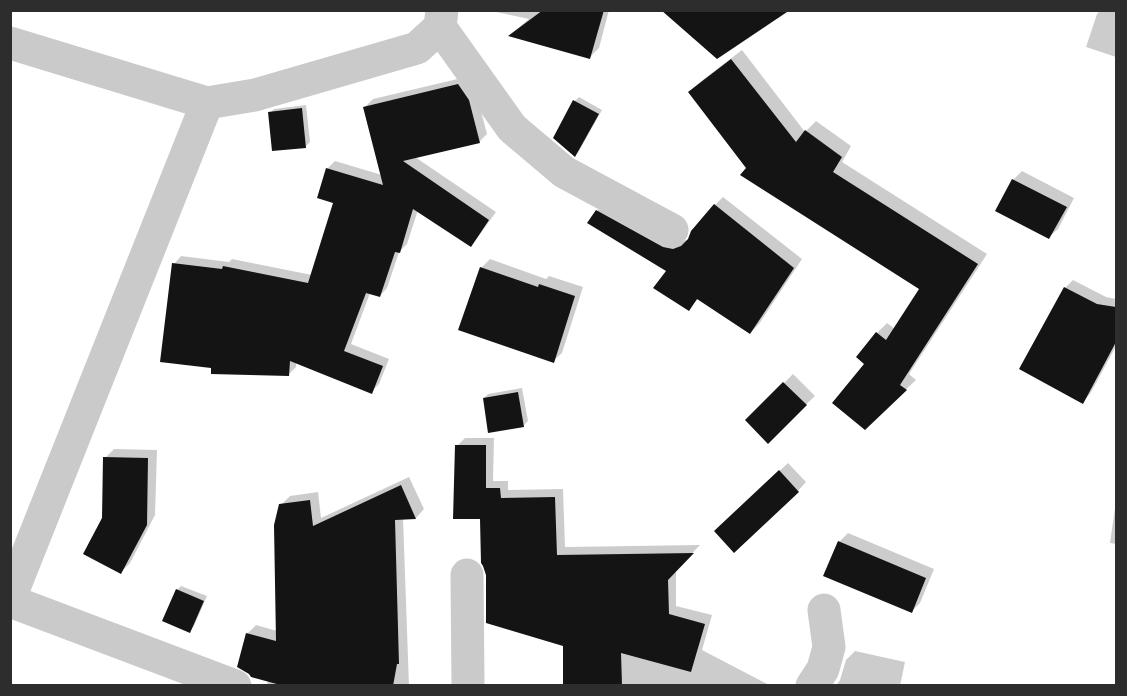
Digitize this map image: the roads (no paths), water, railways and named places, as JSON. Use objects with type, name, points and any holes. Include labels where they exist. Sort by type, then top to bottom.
[{"type":"street","points":[[10,43],[207,103],[255,95],[417,48],[441,19],[512,128],[564,172],[672,230]]},
{"type":"street","points":[[207,103],[10,599],[235,686]]},
{"type":"street","points":[[467,575],[468,686]]},
{"type":"street","points":[[812,686],[823,669],[829,646],[824,610]]}]
